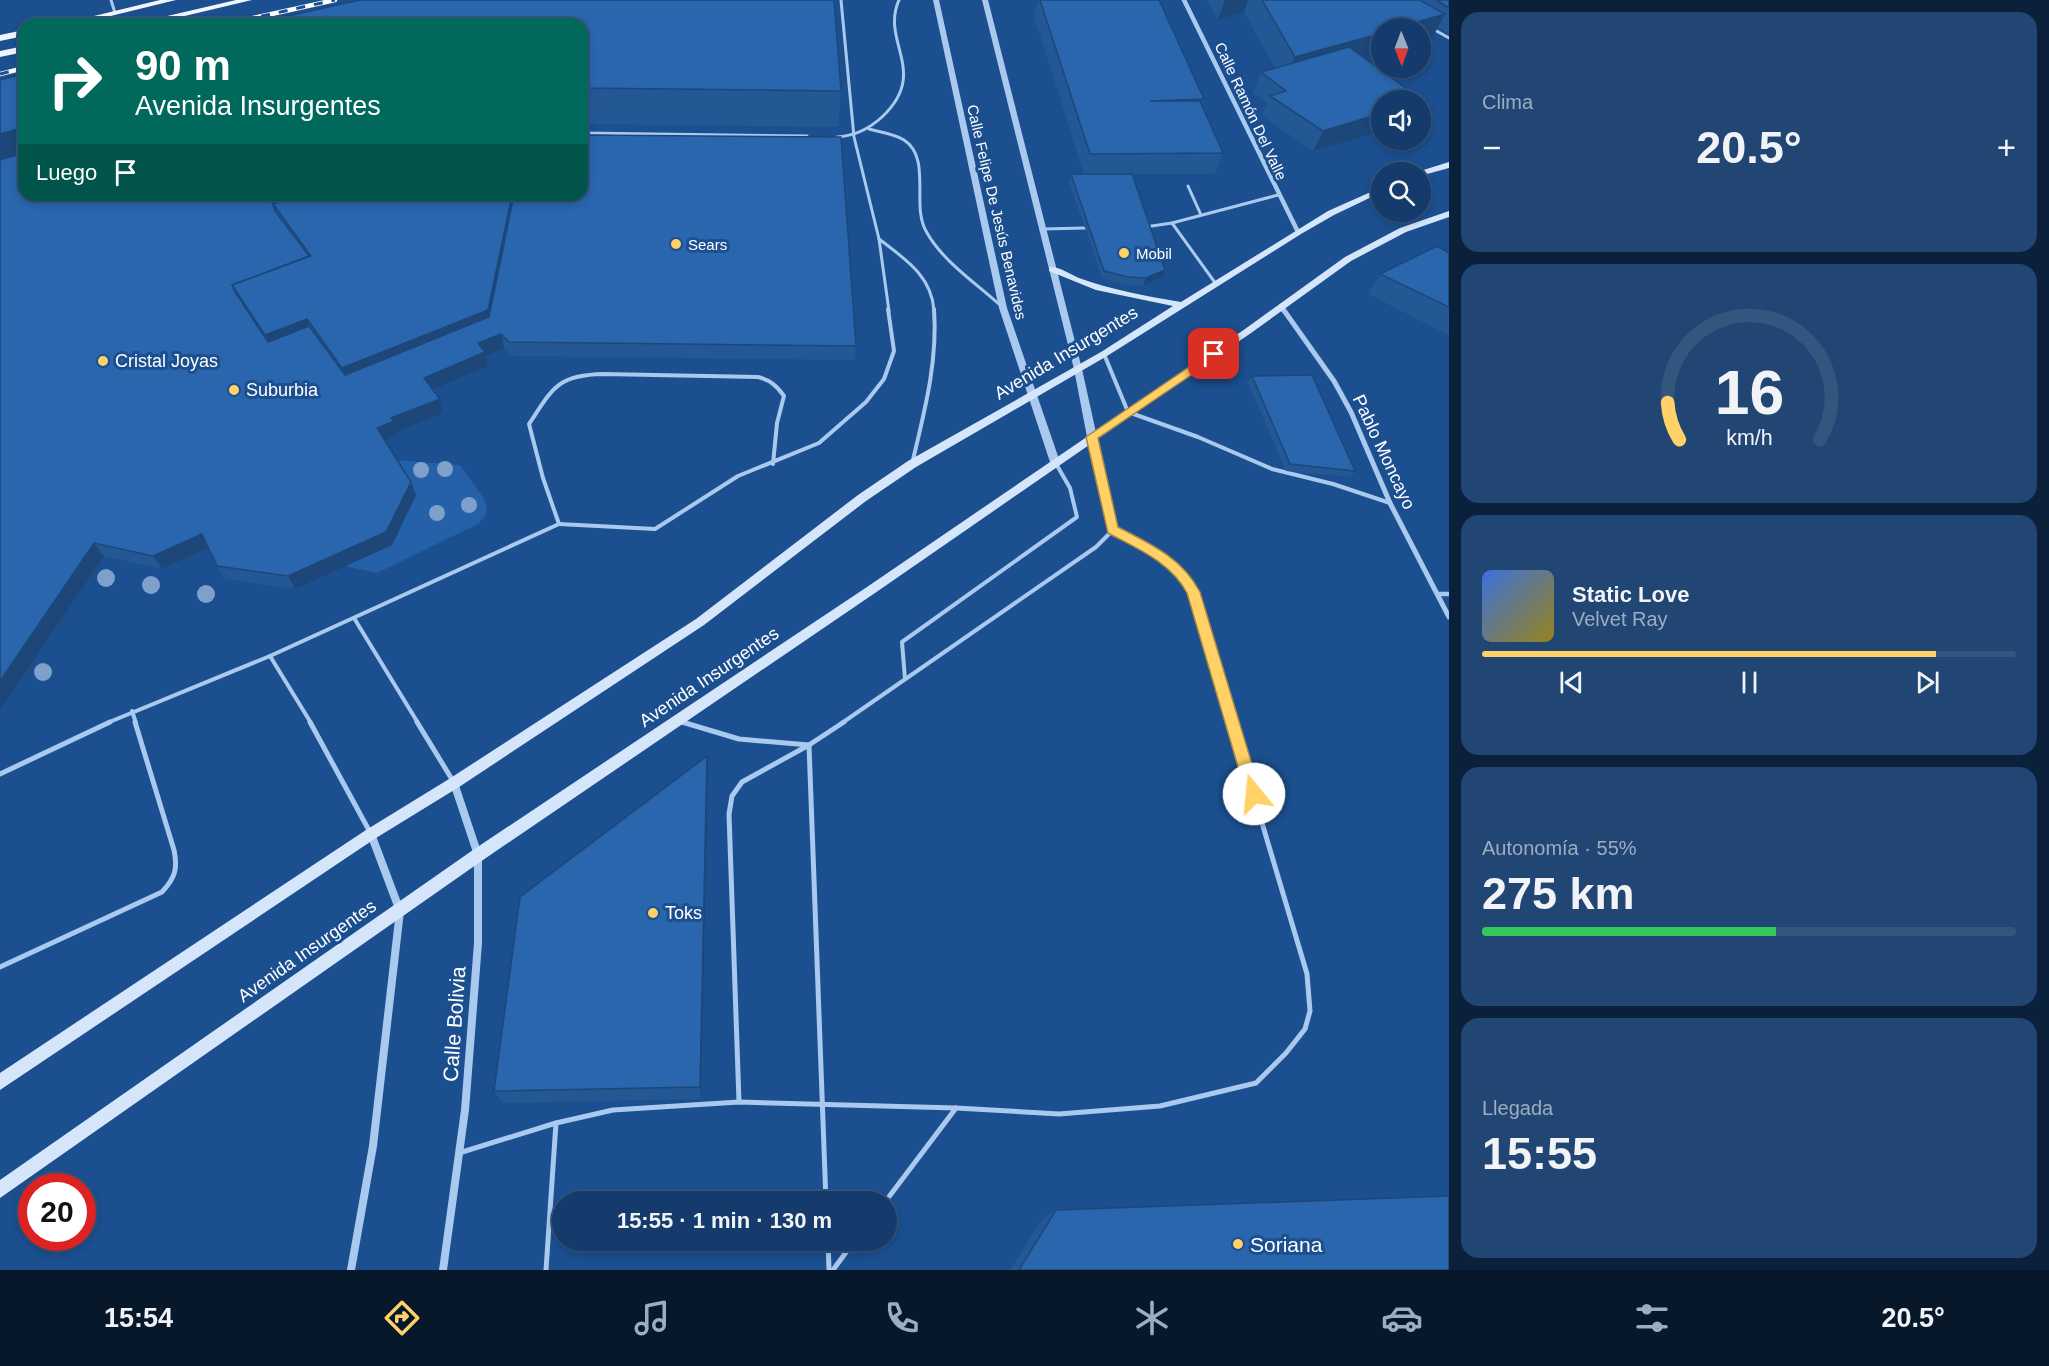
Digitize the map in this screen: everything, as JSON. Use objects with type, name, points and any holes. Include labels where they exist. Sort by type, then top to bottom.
[{"type":"main road","points":[[93,18],[171,0]]},
{"type":"main road","points":[[166,18],[248,0]]},
{"type":"main road","points":[[0,39],[18,34]]},
{"type":"main road","points":[[0,54],[18,50]]},
{"type":"main road","points":[[1431,171],[1449,165]]},
{"type":"main road","name":"Avenida Insurgentes","points":[[0,1082],[371,834],[454,783],[700,622],[862,498],[912,464],[1104,354],[1298,232],[1371,194]]},
{"type":"main road","name":"Avenida Insurgentes","points":[[0,1190],[478,855],[679,721],[1348,259],[1403,230],[1449,214]]},
{"type":"main road","points":[[1052,269],[1079,283],[1102,291],[1183,305]]},
{"type":"street","name":"Calle Felipe De Jesús Benavides","points":[[936,0],[1003,308],[1055,462]]},
{"type":"street","points":[[985,0],[1078,369],[1092,437]]},
{"type":"street","name":"Calle Ramón Del Valle","points":[[1184,0],[1298,232]]},
{"type":"street","name":"Pablo Moncayo","points":[[1281,306],[1334,381],[1351,412],[1390,503],[1449,617]]},
{"type":"street","points":[[1439,594],[1449,594]]},
{"type":"street","name":"Calle Bolivia","points":[[443,1270],[465,1110],[478,943],[478,855],[454,783]]},
{"type":"street","points":[[351,1270],[373,1146],[400,911],[371,834]]},
{"type":"lane","points":[[111,0],[115,13]]},
{"type":"lane","points":[[0,774],[132,711],[270,656],[559,524],[655,529],[738,476],[773,464],[819,442],[866,402],[884,379],[894,351],[879,239],[854,137],[841,0]]},
{"type":"lane","points":[[830,137],[854,137],[869,129],[893,108],[903,93],[906,76],[893,14],[899,0]]},
{"type":"lane","points":[[1431,28],[1449,38]]},
{"type":"lane","points":[[869,129],[904,140],[915,152],[920,170],[918,192],[924,229],[936,246],[1003,308]]},
{"type":"lane","points":[[588,133],[819,137]]},
{"type":"lane","points":[[1188,186],[1202,215]]},
{"type":"lane","points":[[1145,227],[1172,223],[1278,195]]},
{"type":"lane","points":[[1172,223],[1216,284]]},
{"type":"lane","points":[[1042,229],[1085,228]]},
{"type":"lane","points":[[879,239],[909,262],[928,285],[935,315],[932,368],[912,464]]},
{"type":"lane","points":[[1104,354],[1128,412],[1198,437],[1272,469],[1296,477],[1333,484],[1390,503]]},
{"type":"lane","points":[[559,524],[543,478],[529,424],[555,385],[567,377],[581,373],[758,377],[773,383],[784,396],[777,423],[773,464]]},
{"type":"lane","points":[[1092,437],[1113,530]]},
{"type":"lane","points":[[905,679],[902,642],[1077,517],[1070,488],[1055,462]]},
{"type":"lane","points":[[739,1102],[729,814],[732,796],[742,782],[809,745],[1096,547],[1113,530]]},
{"type":"lane","points":[[459,1153],[556,1123],[613,1110],[739,1102],[956,1108],[1059,1114],[1160,1106],[1256,1083],[1286,1053],[1305,1029],[1310,1011],[1307,974],[1194,592],[1185,577],[1158,553],[1113,530]]},
{"type":"lane","points":[[354,618],[454,783]]},
{"type":"lane","points":[[270,656],[316,732],[371,834]]},
{"type":"lane","points":[[0,967],[162,892],[173,881],[178,870],[174,850],[132,711]]},
{"type":"lane","points":[[679,721],[739,739],[809,745]]},
{"type":"lane","points":[[809,745],[826,1191]]},
{"type":"lane","points":[[893,1191],[956,1108]]},
{"type":"lane","points":[[546,1270],[556,1123]]},
{"type":"lane","points":[[829,1251],[831,1270]]},
{"type":"lane","points":[[831,1270],[846,1251]]},
{"type":"shaded area","points":[[394,460],[460,465],[484,499],[487,507],[485,516],[478,524],[377,573],[345,566]]},
{"type":"building","points":[[360,0],[834,0],[841,91],[588,88],[588,18],[279,18]]},
{"type":"building","points":[[1040,0],[1159,0],[1204,99],[1150,101],[1200,101],[1223,153],[1090,154]]},
{"type":"building","points":[[1262,0],[1420,0],[1445,14],[1431,18],[1371,18],[1371,36],[1295,57]]},
{"type":"building","points":[[1436,0],[1449,0],[1449,8]]},
{"type":"building","points":[[1349,47],[1371,63],[1371,78],[1392,78],[1409,90],[1371,90],[1371,116],[1323,131],[1270,96],[1286,91],[1261,72]]},
{"type":"building","points":[[18,76],[18,129],[0,134],[0,80]]},
{"type":"building","points":[[588,135],[841,137],[856,346],[509,342],[501,334],[478,343],[485,352],[424,378],[440,399],[391,418],[394,421],[377,428],[411,482],[386,532],[288,576],[217,566],[202,534],[153,556],[94,543],[0,681],[0,160],[18,155],[18,201],[282,201],[273,204],[275,211],[309,256],[232,285],[268,342],[309,326],[345,375],[489,317],[513,201],[588,201]]},
{"type":"building","name":"Mobil","points":[[1071,174],[1132,174],[1165,270],[1146,278],[1128,277],[1104,271]]},
{"type":"building","points":[[282,201],[511,201],[488,310],[342,368],[307,319],[265,335],[232,285],[311,256],[273,204]]},
{"type":"building","points":[[1437,246],[1449,253],[1449,307],[1380,274]]},
{"type":"building","points":[[1312,375],[1355,471],[1290,464],[1252,376]]},
{"type":"building","points":[[707,756],[700,1087],[494,1091],[520,897]]},
{"type":"building","name":"Soriana","points":[[1449,1196],[1449,1270],[1019,1270],[1056,1210]]},
{"type":"railway","points":[[253,18],[335,0]]},
{"type":"railway","points":[[0,74],[18,70]]},
{"type":"place","name":"Sears","points":[[676,244]]},
{"type":"place","name":"Mobil","points":[[1124,253]]},
{"type":"place","name":"Cristal Joyas","points":[[103,361]]},
{"type":"place","name":"Suburbia","points":[[234,390]]},
{"type":"place","name":"Toks","points":[[653,913]]},
{"type":"place","name":"Soriana","points":[[1238,1244]]},
{"type":"route","points":[[1214,354],[1092,437],[1113,530],[1158,553],[1185,577],[1194,592],[1254,794]]}]
